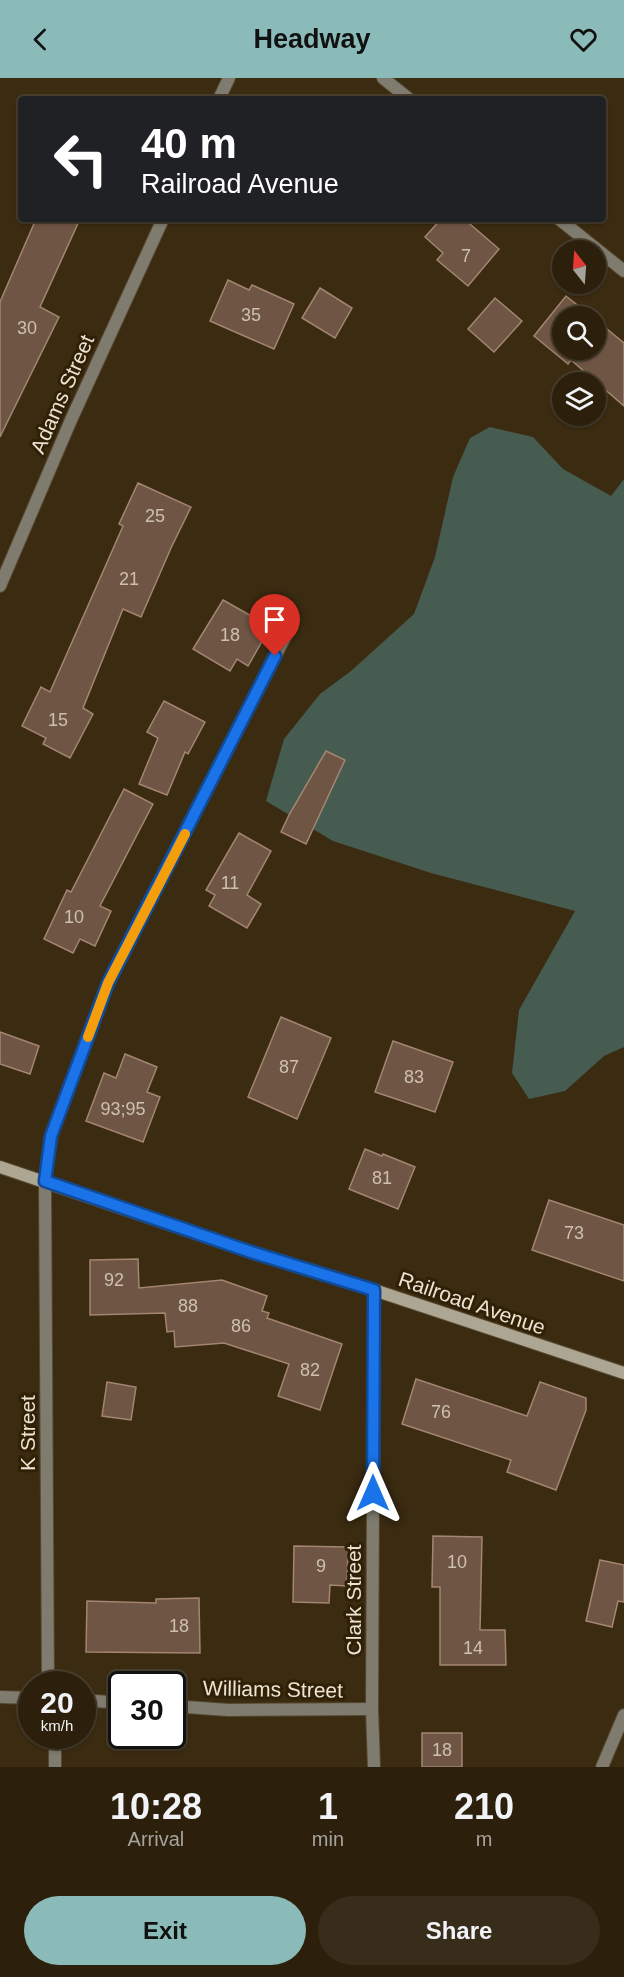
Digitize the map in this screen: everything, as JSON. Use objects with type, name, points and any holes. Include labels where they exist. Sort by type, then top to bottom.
[{"type":"street","points":[[220,96],[229,78]]},
{"type":"street","points":[[383,78],[405,96]]},
{"type":"street","name":"Adams Street","points":[[0,585],[71,420],[162,222]]},
{"type":"street","points":[[563,222],[624,271]]},
{"type":"street","name":"K Street","points":[[48,1671],[45,1181],[51,1136],[108,983],[286,635]]},
{"type":"street","name":"Railroad Avenue","points":[[0,1167],[251,1252],[374,1290],[624,1373]]},
{"type":"street","name":"Clark Street","points":[[374,1290],[372,1709],[374,1767]]},
{"type":"street","points":[[0,1697],[18,1698]]},
{"type":"street","name":"Williams Street","points":[[186,1707],[228,1710],[372,1709]]},
{"type":"street","points":[[602,1767],[624,1714]]},
{"type":"street","points":[[55,1749],[55,1767]]},
{"type":"green space","points":[[490,427],[533,437],[563,469],[611,496],[624,479],[624,1047],[604,1056],[565,1091],[529,1099],[512,1073],[519,1010],[575,911],[431,873],[333,841],[266,801],[284,739],[320,694],[351,671],[414,614],[435,557],[453,477],[470,438]]},
{"type":"building","points":[[35,222],[79,222],[40,307],[59,317],[0,437],[0,302]]},
{"type":"building","points":[[438,222],[468,222],[499,249],[468,286],[437,260],[443,253],[425,237]]},
{"type":"building","points":[[228,280],[249,290],[252,285],[294,304],[274,349],[210,321]]},
{"type":"building","points":[[320,288],[352,308],[335,338],[302,318]]},
{"type":"building","points":[[566,296],[578,306],[558,306]]},
{"type":"building","points":[[495,298],[522,321],[494,352],[468,329]]},
{"type":"building","points":[[552,314],[552,351],[534,336]]},
{"type":"building","points":[[606,328],[624,343],[624,406],[606,390],[606,372],[585,372],[571,360],[606,360]]},
{"type":"building","points":[[138,483],[191,507],[141,617],[123,609],[83,708],[93,714],[70,758],[43,744],[46,738],[22,726],[41,687],[50,692],[123,526],[119,524]]},
{"type":"building","points":[[223,600],[260,621],[254,631],[264,638],[248,666],[237,659],[230,671],[193,649]]},
{"type":"building","points":[[164,701],[205,722],[188,754],[185,752],[167,795],[139,784],[158,738],[147,732]]},
{"type":"building","points":[[326,751],[345,760],[306,844],[281,832]]},
{"type":"building","points":[[124,789],[153,804],[100,906],[111,911],[95,946],[80,939],[73,953],[44,939],[67,890],[71,892]]},
{"type":"building","points":[[239,833],[271,851],[247,895],[261,904],[247,928],[209,906],[215,895],[206,890]]},
{"type":"building","points":[[281,1017],[331,1038],[297,1119],[248,1097]]},
{"type":"building","points":[[0,1032],[39,1046],[30,1074],[0,1064]]},
{"type":"building","points":[[393,1041],[453,1062],[435,1112],[375,1092]]},
{"type":"building","points":[[125,1054],[157,1067],[147,1092],[160,1097],[143,1142],[86,1121],[104,1073],[116,1078]]},
{"type":"building","points":[[365,1149],[415,1167],[398,1209],[349,1189]]},
{"type":"building","points":[[549,1200],[624,1225],[624,1281],[532,1250]]},
{"type":"building","points":[[138,1259],[139,1288],[222,1280],[267,1296],[262,1311],[269,1313],[267,1318],[342,1344],[320,1410],[278,1396],[289,1364],[224,1343],[175,1347],[174,1331],[167,1332],[165,1313],[90,1315],[90,1260]]},
{"type":"building","points":[[416,1379],[527,1416],[540,1382],[586,1398],[586,1410],[556,1490],[507,1472],[511,1460],[402,1424]]},
{"type":"building","points":[[107,1382],[136,1387],[131,1420],[102,1416]]},
{"type":"building","points":[[433,1536],[482,1537],[480,1630],[505,1630],[506,1665],[440,1665],[440,1587],[432,1587]]},
{"type":"building","points":[[294,1546],[348,1547],[347,1586],[330,1585],[329,1603],[293,1602]]},
{"type":"building","points":[[600,1560],[624,1565],[624,1602],[618,1601],[612,1627],[586,1621]]},
{"type":"building","points":[[199,1598],[200,1653],[86,1652],[87,1601],[156,1603],[156,1599]]},
{"type":"building","points":[[422,1733],[462,1733],[462,1767],[422,1767]]},
{"type":"slow traffic","points":[[88,1037],[108,983],[185,834]]},
{"type":"route","points":[[275,656],[108,983],[51,1136],[45,1181],[251,1252],[374,1290],[373,1493]]}]
